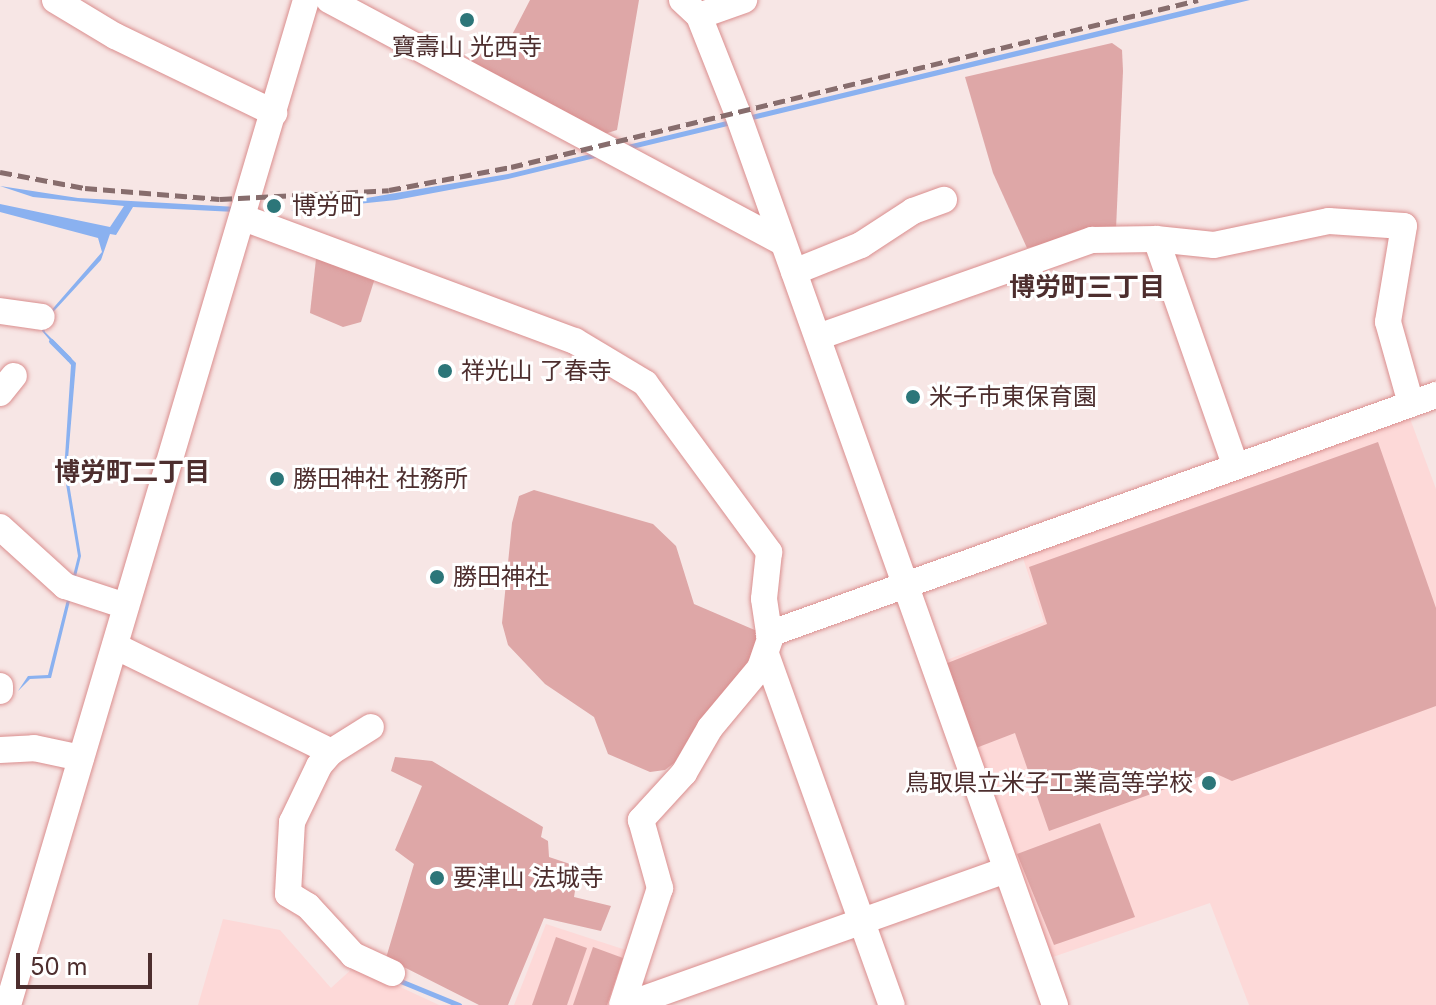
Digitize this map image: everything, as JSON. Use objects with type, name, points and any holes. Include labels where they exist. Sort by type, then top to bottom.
[{"type":"street","points":[[55,0],[128,42],[274,113]]},
{"type":"street","points":[[8,1005],[306,0]]},
{"type":"street","points":[[329,0],[608,153],[782,242]]},
{"type":"street","points":[[744,0],[688,7],[818,337],[903,586],[1055,1005]]},
{"type":"street","points":[[794,272],[861,245],[913,211],[944,200]]},
{"type":"street","points":[[245,212],[575,341],[645,383],[769,552],[764,599],[768,644],[892,1005]]},
{"type":"street","points":[[818,337],[1092,240],[1156,239],[1214,245],[1329,221],[1404,226],[1388,322],[1411,404]]},
{"type":"street","points":[[1156,239],[1235,464]]},
{"type":"street","points":[[0,311],[42,317]]},
{"type":"street","points":[[624,1005],[660,888],[641,820],[684,773],[710,728],[754,679],[768,644],[903,586],[1235,464],[1436,395]]},
{"type":"street","points":[[0,527],[65,586],[126,606]]},
{"type":"street","points":[[115,646],[331,752]]},
{"type":"street","points":[[371,727],[331,752],[319,766],[292,822],[288,894],[308,906],[353,955],[392,973]]},
{"type":"street","points":[[0,750],[34,748],[81,758]]},
{"type":"street","points":[[624,1005],[1006,870]]},
{"type":"shaded area","points":[[530,0],[639,0],[617,130],[598,136],[465,64],[481,51],[499,60]]},
{"type":"shaded area","points":[[1112,43],[1122,50],[1123,71],[1116,229],[1027,248],[993,173],[965,77]]},
{"type":"shaded area","points":[[317,250],[375,278],[361,322],[343,327],[310,313]]},
{"type":"shaded area","name":"鳥取県立米子工業高等学校","points":[[1408,413],[1436,489],[1436,1005],[1249,1005],[1210,903],[1047,959],[939,663],[1044,622],[1021,552]]},
{"type":"shaded area","points":[[1378,442],[1436,608],[1436,706],[1232,781],[1212,772],[1049,831],[1015,733],[976,748],[945,664],[1047,624],[1029,567]]},
{"type":"shaded area","points":[[534,490],[653,524],[676,546],[694,604],[757,631],[759,643],[746,665],[678,760],[665,770],[650,772],[608,754],[594,717],[545,684],[508,645],[502,623],[512,523],[519,496]]},
{"type":"shaded area","name":"要津山 法城寺","points":[[395,757],[432,761],[543,827],[541,837],[548,841],[549,857],[579,867],[574,897],[611,906],[601,931],[544,918],[508,1005],[479,1005],[386,958],[414,864],[395,850],[422,786],[391,771]]},
{"type":"shaded area","points":[[1100,823],[1135,917],[1054,945],[1017,854]]},
{"type":"shaded area","points":[[223,919],[280,930],[331,988],[355,966],[439,1005],[198,1005]]},
{"type":"shaded area","points":[[546,924],[635,953],[616,1005],[514,1005]]},
{"type":"shaded area","points":[[556,937],[587,948],[567,1005],[532,1005]]},
{"type":"shaded area","points":[[593,947],[623,958],[607,1005],[573,1005]]},
{"type":"water","points":[[1226,0],[1250,0],[508,179],[396,200],[290,211],[508,174]]},
{"type":"water","points":[[0,186],[78,198],[237,207],[256,213],[133,207],[116,235],[110,234],[101,260],[43,323],[45,332],[76,363],[67,471],[81,556],[51,678],[30,679],[18,691],[28,676],[48,675],[78,556],[64,472],[71,365],[42,331],[42,321],[102,252],[98,238],[0,212],[0,204],[110,227],[124,206],[33,197]]},
{"type":"waterway","points":[[51,341],[69,359]]},
{"type":"waterway","points":[[398,980],[459,1005]]},
{"type":"railway","points":[[0,172],[85,188],[220,199],[389,190],[511,167],[1198,0]]},
{"type":"place","name":"寶壽山 光西寺","points":[[467,20]]},
{"type":"place","name":"博労町","points":[[274,206]]},
{"type":"place","name":"祥光山 了春寺","points":[[445,371]]},
{"type":"place","name":"米子市東保育園","points":[[913,397]]},
{"type":"place","name":"勝田神社 社務所","points":[[277,479]]},
{"type":"place","name":"勝田神社","points":[[437,577]]},
{"type":"place","name":"鳥取県立米子工業高等学校","points":[[1209,783]]},
{"type":"place","name":"要津山 法城寺","points":[[437,878]]},
{"type":"district","name":"博労町三丁目","points":[[1087,287]]},
{"type":"district","name":"博労町二丁目","points":[[132,472]]}]
